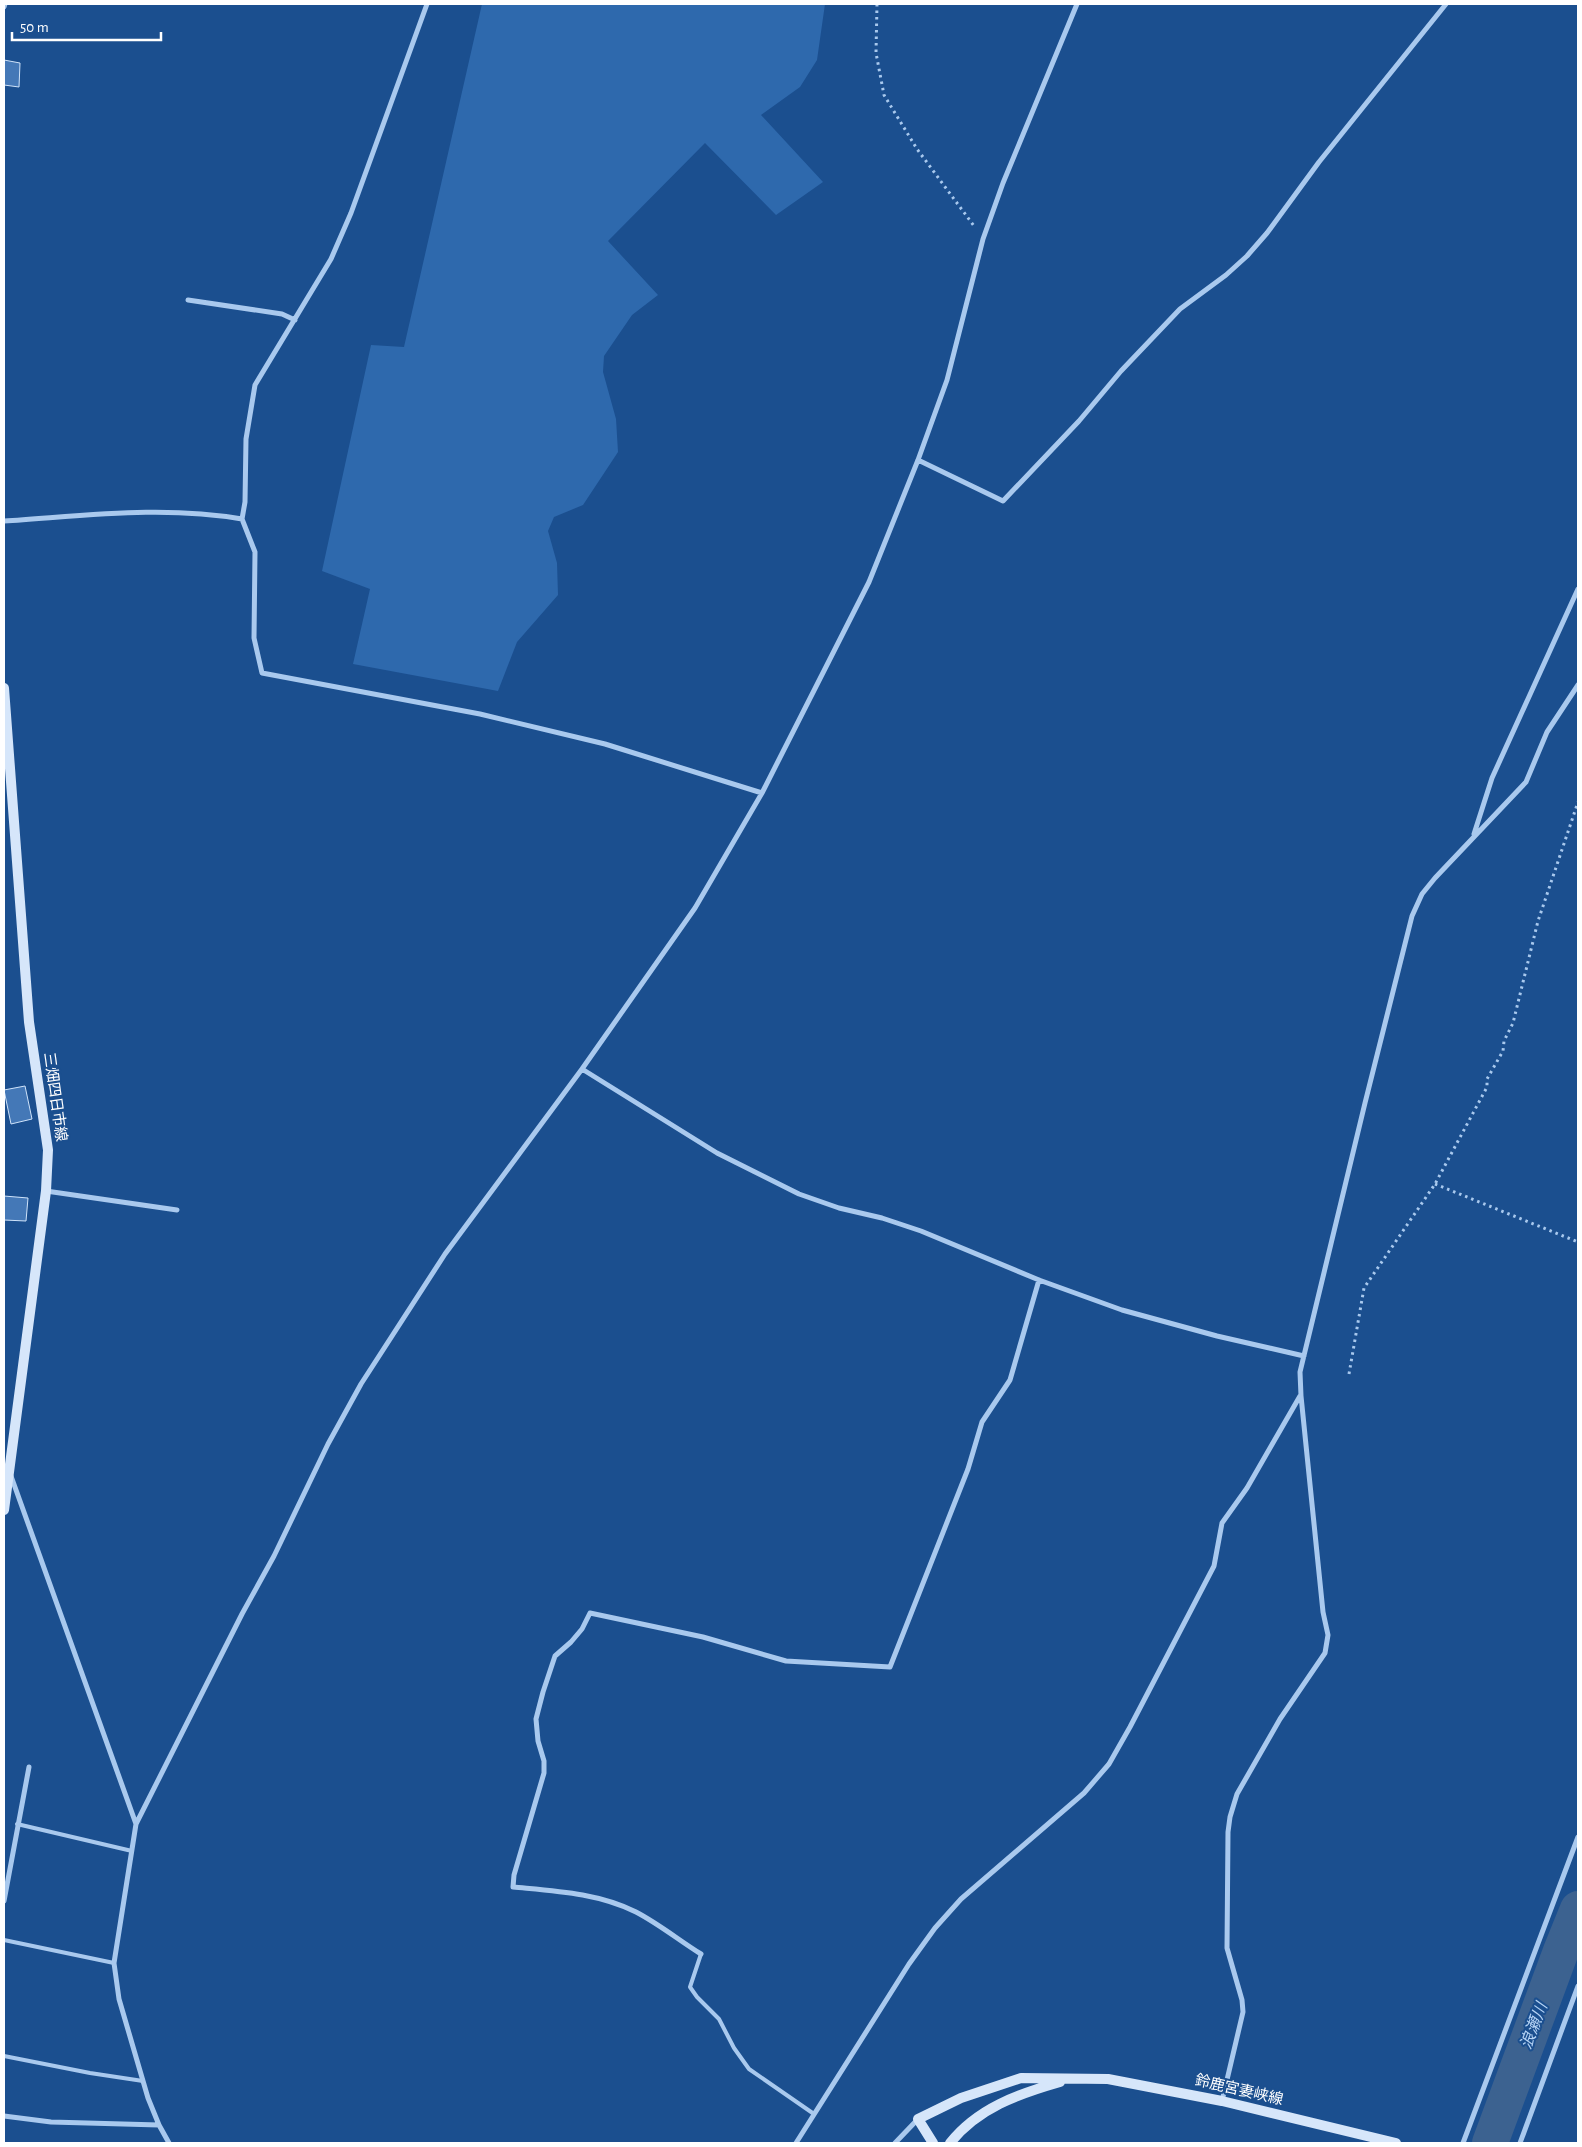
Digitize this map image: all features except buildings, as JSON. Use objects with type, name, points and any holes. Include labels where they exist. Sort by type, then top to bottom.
[{"type":"main road","name":"三畑四日市線","points":[[4,688],[8,790],[29,1022],[48,1150],[46,1191],[4,1510]]},
{"type":"main road","name":"鈴鹿宮妻峡線","points":[[918,2119],[961,2098],[1021,2078],[1073,2078],[1108,2080],[1222,2101],[1396,2143]]},
{"type":"main road","name":"鈴鹿宮妻峡線","points":[[950,2143],[974,2118],[995,2105],[1035,2089],[1073,2078]]},
{"type":"main road","points":[[918,2119],[933,2143]]},
{"type":"street","points":[[427,4],[351,213],[331,259],[255,385],[246,439],[245,502],[242,519],[255,552],[254,638],[262,672],[480,714],[605,744],[762,793]]},
{"type":"street","points":[[169,2143],[159,2124],[143,2081],[119,1999],[114,1963],[136,1824],[242,1614],[274,1556],[328,1444],[361,1384],[445,1254],[582,1069],[695,908],[762,793],[869,582],[918,460],[947,380],[983,239],[1003,184],[1077,4]]},
{"type":"street","points":[[918,460],[1002,501],[1054,448],[1121,371],[1180,309],[1220,280],[1247,256],[1267,233],[1319,162],[1446,4]]},
{"type":"street","points":[[188,300],[282,314],[295,320]]},
{"type":"street","points":[[4,521],[144,512],[214,514],[242,519]]},
{"type":"street","points":[[1474,834],[1492,778],[1578,589]]},
{"type":"street","points":[[1222,2101],[1243,2012],[1242,2000],[1227,1948],[1228,1832],[1233,1802],[1280,1719],[1325,1653],[1328,1635],[1323,1612],[1300,1372],[1362,1112],[1412,916],[1422,894],[1465,847],[1474,834],[1526,782],[1548,732],[1578,685]]},
{"type":"street","points":[[582,1069],[718,1153],[799,1194],[930,1234],[1039,1280],[1122,1310],[1217,1336],[1304,1356]]},
{"type":"street","points":[[46,1191],[177,1210]]},
{"type":"street","points":[[701,1954],[636,1912],[593,1897],[562,1891],[513,1887],[514,1875],[544,1772],[544,1760],[538,1740],[536,1718],[555,1656],[582,1629],[590,1613],[704,1637],[786,1661],[890,1667],[968,1469],[982,1422],[1010,1380],[1039,1280]]},
{"type":"street","points":[[796,2143],[909,1964],[935,1928],[961,1899],[1084,1793],[1108,1764],[1130,1727],[1214,1566],[1222,1523],[1247,1488],[1301,1396]]},
{"type":"street","points":[[9,1471],[136,1824]]},
{"type":"street","points":[[4,1901],[29,1766]]},
{"type":"street","points":[[1463,2143],[1578,1837]]},
{"type":"street","points":[[1520,2143],[1578,1986]]},
{"type":"street","points":[[4,2116],[52,2122],[159,2124]]},
{"type":"street","points":[[895,2143],[918,2119]]},
{"type":"lane","points":[[17,1824],[132,1850]]},
{"type":"lane","points":[[4,1940],[114,1963]]},
{"type":"lane","points":[[701,1954],[690,1987],[697,1997],[719,2019],[734,2048],[749,2068],[814,2114]]},
{"type":"lane","points":[[4,2056],[90,2073],[143,2081]]},
{"type":"path","points":[[877,4],[876,53],[884,95],[917,149],[983,239]]},
{"type":"path","points":[[1349,1374],[1364,1288],[1435,1184],[1487,1086],[1487,1079],[1503,1051],[1504,1041],[1513,1023],[1538,921],[1578,802]]},
{"type":"path","points":[[1435,1184],[1578,1242]]},
{"type":"shaded area","points":[[482,4],[825,4],[817,60],[800,87],[761,115],[823,182],[776,215],[705,143],[608,241],[658,295],[632,315],[604,356],[603,372],[616,419],[618,452],[583,505],[554,517],[548,531],[557,563],[558,595],[517,642],[498,691],[353,664],[370,589],[322,571],[371,345],[404,347]]},
{"type":"waterway","name":"浪瀬川","points":[[1490,2143],[1578,1909]]}]
